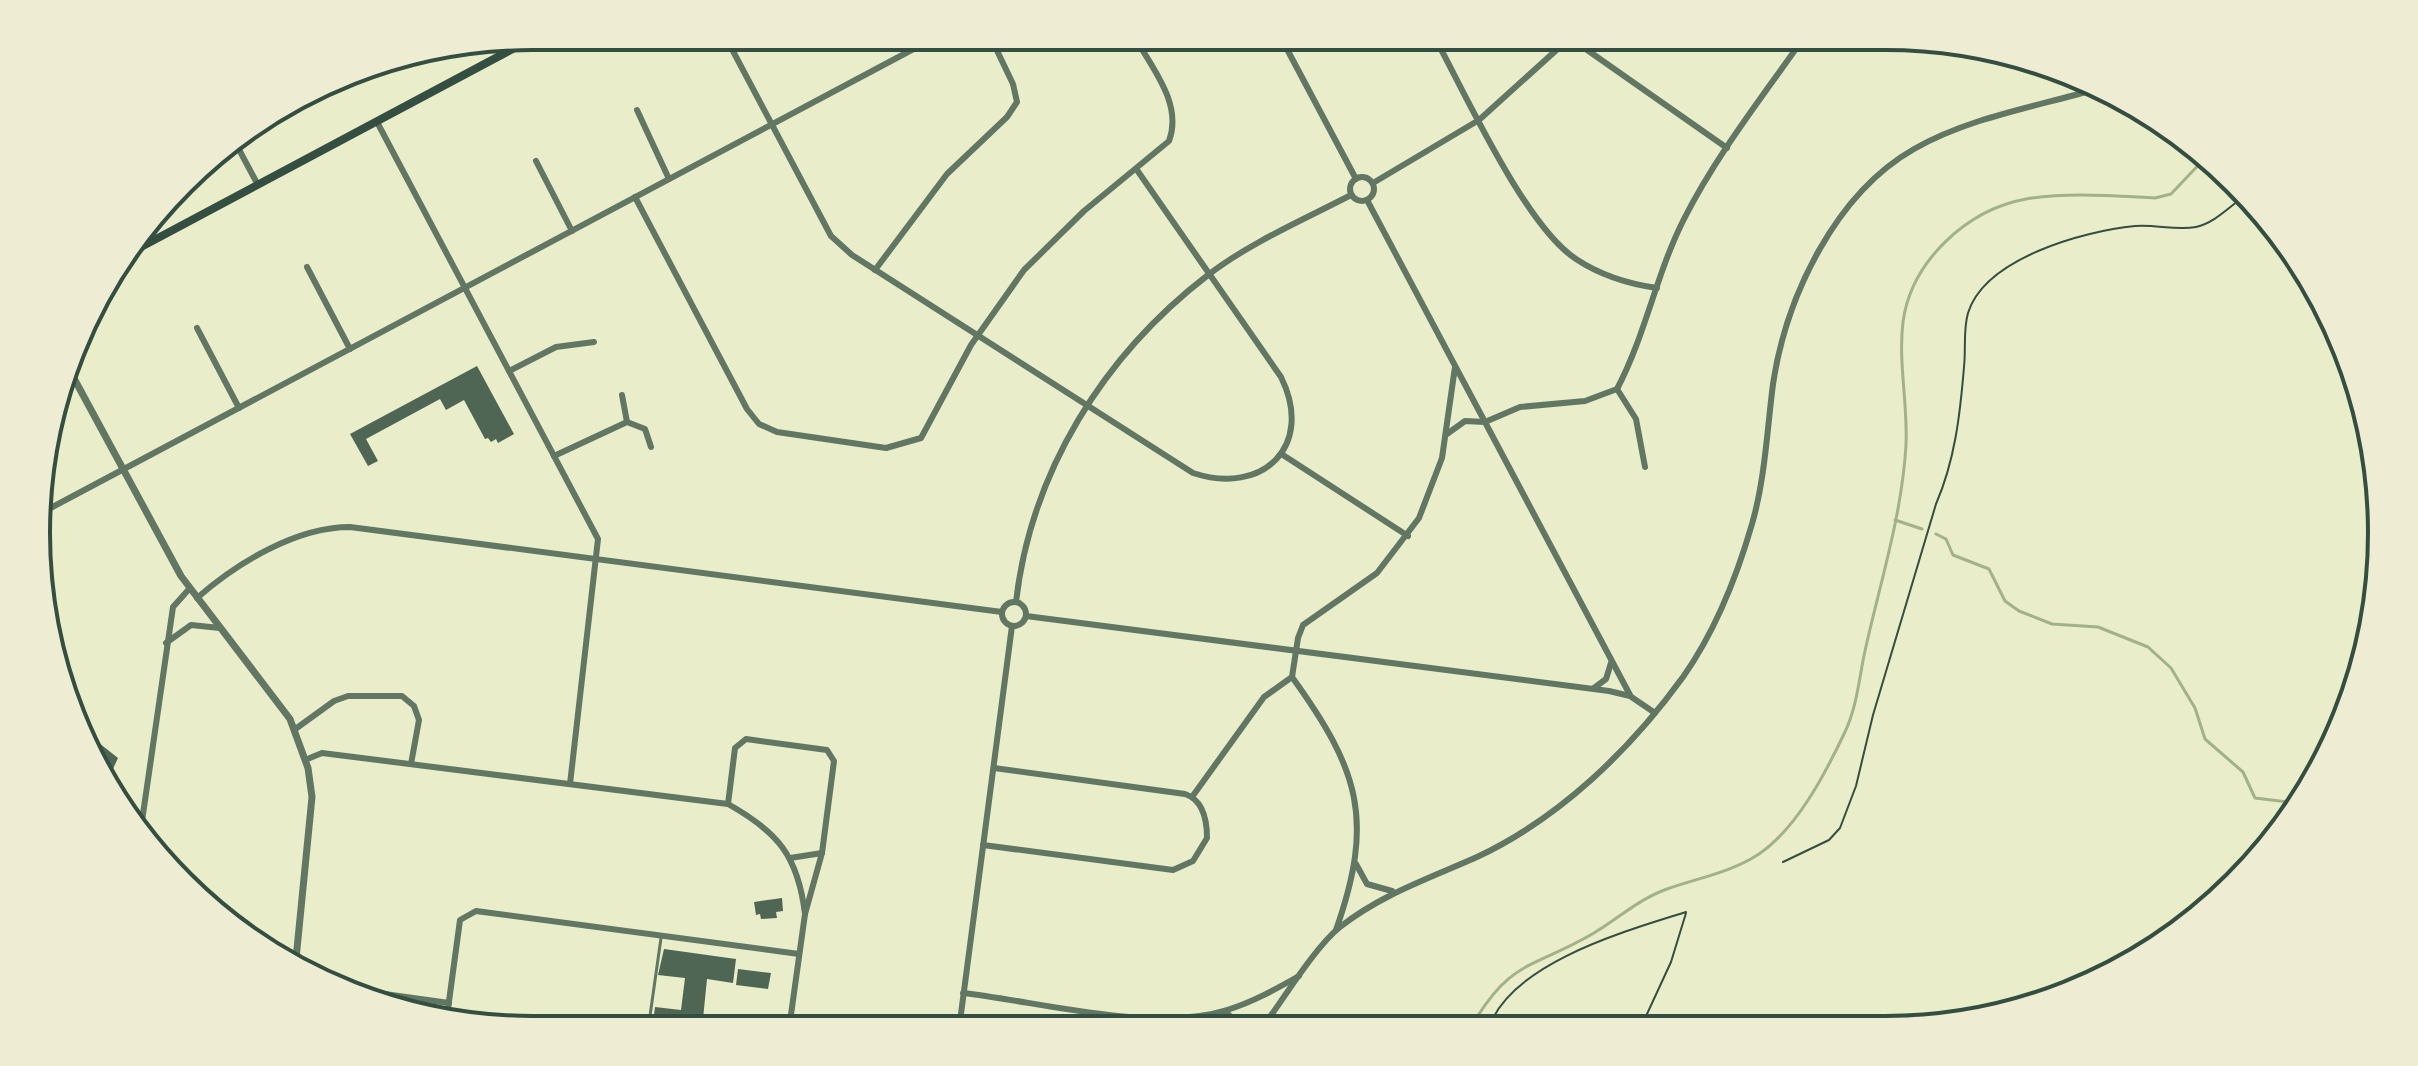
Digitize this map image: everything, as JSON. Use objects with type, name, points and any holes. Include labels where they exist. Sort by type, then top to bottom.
[{"type":"main road","points":[[146,244],[510,51]]},
{"type":"street","points":[[732,50],[831,236],[875,270],[1186,469],[1211,479],[1238,479],[1262,470],[1283,455],[1293,418],[1290,396],[1281,377],[1137,170]]},
{"type":"street","points":[[51,508],[912,50]]},
{"type":"street","points":[[875,270],[947,174],[1007,117],[1017,102],[1013,84],[997,50]]},
{"type":"street","points":[[635,197],[747,409],[759,424],[777,432],[886,448],[921,438],[978,335],[1024,270],[1084,211],[1169,141],[1174,116],[1141,50]]},
{"type":"street","points":[[1287,50],[1356,179]]},
{"type":"street","points":[[1442,50],[1525,201],[1552,239],[1575,259],[1598,271],[1657,288]]},
{"type":"street","points":[[1373,183],[1479,120],[1557,50]]},
{"type":"street","points":[[1589,50],[1727,148]]},
{"type":"street","points":[[1445,437],[1462,422],[1485,422],[1520,407],[1585,401],[1617,389],[1643,337],[1657,288],[1684,220],[1727,148],[1795,50]]},
{"type":"street","points":[[1271,1016],[1336,930],[1395,891],[1479,856],[1539,821],[1600,772],[1655,713],[1697,654],[1727,593],[1752,523],[1767,448],[1774,382],[1789,317],[1823,246],[1848,209],[1877,178],[1910,151],[1935,138],[2083,93]]},
{"type":"street","points":[[637,110],[669,179]]},
{"type":"street","points":[[377,122],[598,539],[570,784]]},
{"type":"street","points":[[239,150],[258,185]]},
{"type":"street","points":[[536,161],[572,231]]},
{"type":"street","points":[[1365,178],[1373,183],[1374,193],[1367,200],[1358,201],[1351,195],[1350,187],[1356,179],[1365,178]]},
{"type":"street","points":[[1016,602],[1028,537],[1048,476],[1083,403],[1134,342],[1209,274],[1351,195]]},
{"type":"street","points":[[1367,200],[1630,696]]},
{"type":"street","points":[[307,267],[350,349]]},
{"type":"street","points":[[197,328],[239,408]]},
{"type":"street","points":[[509,371],[556,347],[594,342]]},
{"type":"street","points":[[1336,930],[1355,862],[1357,810],[1345,759],[1292,677],[1296,652],[1303,625],[1377,573],[1408,536],[1431,490],[1445,437],[1455,367]]},
{"type":"street","points":[[75,380],[190,588],[275,697],[294,730],[305,760],[312,797],[294,953]]},
{"type":"street","points":[[1617,389],[1636,419],[1645,467]]},
{"type":"street","points":[[622,395],[627,422]]},
{"type":"street","points":[[554,456],[627,422],[645,429],[651,447]]},
{"type":"street","points":[[1283,455],[1408,536]]},
{"type":"street","points":[[197,598],[271,550],[328,527],[1002,612]]},
{"type":"street","points":[[143,817],[173,607],[190,588]]},
{"type":"street","points":[[1002,612],[1006,606],[1016,602]]},
{"type":"street","points":[[1002,612],[1005,621],[1012,626],[1022,624],[1026,616],[1025,608],[1016,602]]},
{"type":"street","points":[[1026,616],[1594,688],[1630,696],[1655,713]]},
{"type":"street","points":[[166,643],[191,625],[220,628]]},
{"type":"street","points":[[960,1016],[1012,626]]},
{"type":"street","points":[[1594,688],[1609,675],[1611,661]]},
{"type":"street","points":[[1192,797],[1264,697],[1292,677]]},
{"type":"street","points":[[294,730],[334,701],[348,696],[402,696],[414,706],[419,720],[411,764]]},
{"type":"street","points":[[728,804],[735,748],[746,739],[827,750],[834,761],[822,853],[805,914],[791,1016]]},
{"type":"street","points":[[305,760],[322,753],[728,804],[755,819],[777,838],[801,884],[805,914]]},
{"type":"street","points":[[983,845],[1163,870],[1181,868],[1198,855],[1207,838],[1206,819],[1192,797],[994,768]]},
{"type":"street","points":[[790,858],[822,853]]},
{"type":"street","points":[[1355,862],[1367,884],[1395,891]]},
{"type":"street","points":[[448,1008],[460,920],[476,911],[799,954]]},
{"type":"street","points":[[1187,1016],[1225,1011],[1261,997],[1302,974]]},
{"type":"street","points":[[963,993],[1141,1016]]},
{"type":"street","points":[[394,995],[449,1003]]},
{"type":"street","points":[[1225,1011],[1230,1016]]},
{"type":"lane","points":[[650,1016],[661,936]]},
{"type":"path","points":[[1783,862],[1829,840],[1840,828],[1856,786],[1873,715],[1936,504],[1950,471],[1960,415],[1965,327],[1975,298],[2000,271],[2025,257],[2067,241],[2135,225],[2195,227],[2210,222],[2237,202]]},
{"type":"path","points":[[1494,1016],[1513,992],[1534,975],[1610,937],[1686,912],[1671,962],[1646,1016]]},
{"type":"building","points":[[477,366],[514,434],[498,443],[496,439],[491,442],[485,439],[464,400],[446,410],[440,399],[366,439],[378,461],[368,466],[350,434]]},
{"type":"building","points":[[99,744],[118,758],[113,770],[100,747]]},
{"type":"building","points":[[782,898],[783,911],[776,912],[777,918],[761,919],[760,914],[756,915],[754,902]]},
{"type":"building","points":[[664,949],[736,959],[733,983],[707,979],[703,1016],[654,1016],[655,1007],[681,1010],[685,978],[658,975]]},
{"type":"building","points":[[738,969],[771,973],[768,989],[736,985]]},
{"type":"waterway","points":[[1478,1016],[1511,976],[1573,945],[1657,893],[1726,870],[1759,854],[1786,830],[1819,783],[1852,714],[1895,523],[1906,445],[1902,353],[1903,322],[1908,300],[1917,279],[1945,242],[1983,214],[2026,199],[2090,195],[2155,198],[2171,194],[2198,166]]},
{"type":"waterway","points":[[1895,520],[1922,529]]},
{"type":"waterway","points":[[1936,534],[1946,539],[1953,555],[1989,569],[2005,601],[2019,611],[2052,624],[2098,627],[2148,647],[2171,668],[2195,708],[2205,739],[2243,772],[2255,798],[2286,802]]}]
